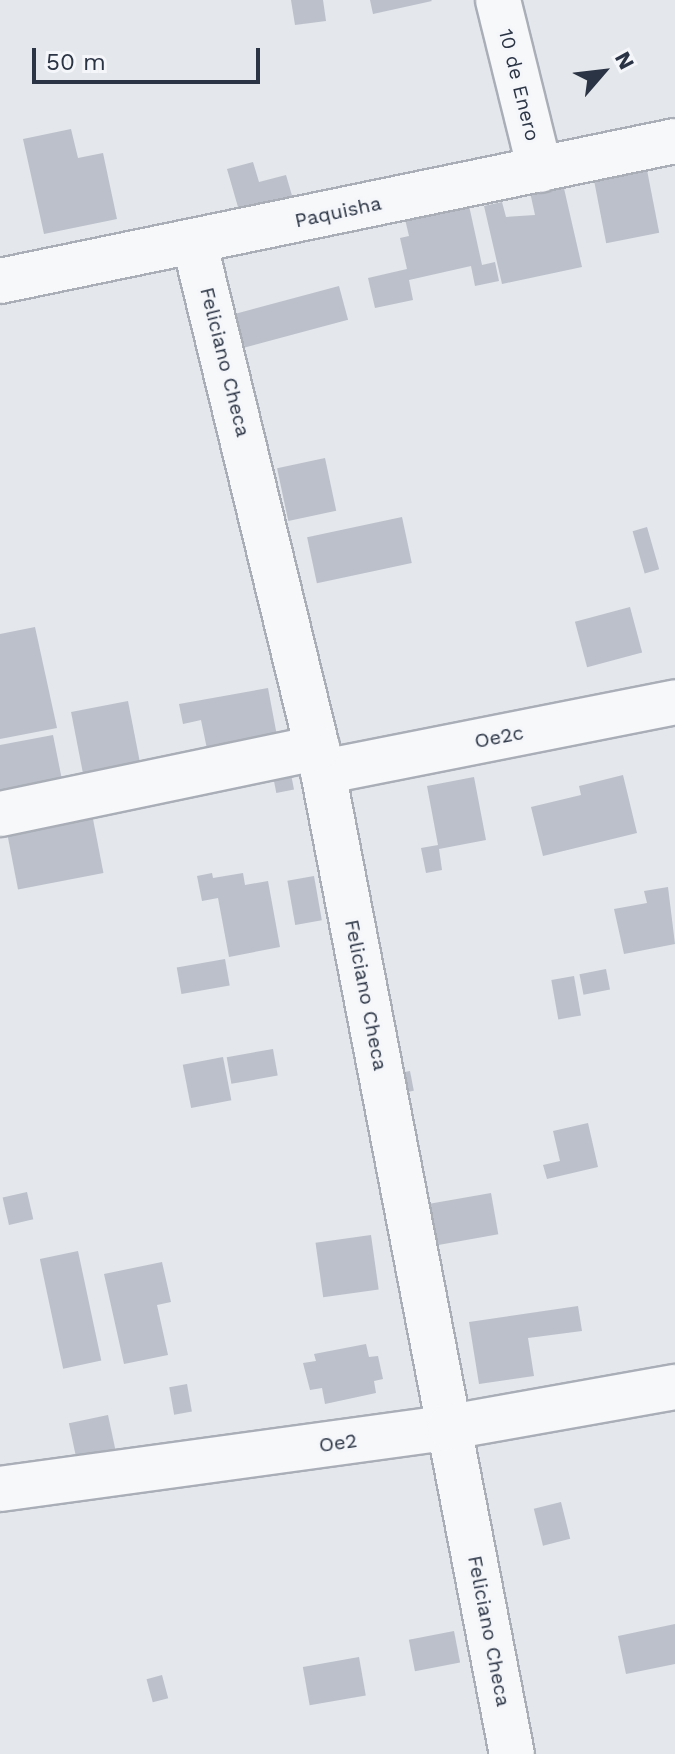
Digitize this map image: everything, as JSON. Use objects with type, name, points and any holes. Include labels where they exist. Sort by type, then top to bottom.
[{"type":"street","name":"10 de Enero","points":[[498,0],[540,170]]},
{"type":"street","name":"Paquisha","points":[[0,281],[675,141]]},
{"type":"street","name":"Feliciano Checa","points":[[194,241],[320,760],[512,1754]]},
{"type":"street","name":"Oe2c","points":[[0,814],[675,702]]},
{"type":"street","name":"Oe2","points":[[0,1489],[450,1427],[675,1387]]},
{"type":"building","points":[[291,0],[323,0],[326,21],[295,25]]},
{"type":"building","points":[[370,0],[431,0],[432,1],[373,14]]},
{"type":"building","points":[[71,129],[78,158],[103,153],[117,219],[44,234],[23,139]]},
{"type":"building","points":[[253,162],[259,182],[286,175],[293,199],[240,214],[227,169]]},
{"type":"building","points":[[647,170],[659,233],[606,243],[594,180]]},
{"type":"building","points":[[563,184],[582,267],[502,284],[484,206],[502,202],[506,217],[535,215],[530,192]]},
{"type":"building","points":[[468,201],[482,265],[495,262],[499,281],[475,286],[471,266],[409,280],[413,300],[375,308],[368,278],[407,269],[400,238],[409,236],[404,215]]},
{"type":"building","points":[[339,286],[348,320],[245,348],[236,314]]},
{"type":"building","points":[[325,458],[336,511],[288,521],[277,468]]},
{"type":"building","points":[[402,517],[412,563],[317,583],[307,537]]},
{"type":"building","points":[[647,527],[659,569],[645,573],[633,531]]},
{"type":"building","points":[[630,607],[642,652],[587,667],[575,622]]},
{"type":"building","points":[[35,627],[57,728],[0,739],[0,634]]},
{"type":"building","points":[[268,688],[277,736],[207,749],[201,720],[183,724],[179,704]]},
{"type":"building","points":[[128,701],[143,779],[86,790],[71,712]]},
{"type":"building","points":[[53,735],[63,785],[0,797],[0,745]]},
{"type":"building","points":[[290,769],[294,790],[276,793],[272,772]]},
{"type":"building","points":[[623,775],[637,833],[543,856],[531,807],[581,795],[579,786]]},
{"type":"building","points":[[474,777],[486,840],[439,849],[442,870],[426,873],[421,848],[438,845],[427,786]]},
{"type":"building","points":[[92,814],[103,873],[18,889],[7,831]]},
{"type":"building","points":[[212,873],[213,878],[243,873],[245,885],[268,881],[280,947],[229,957],[218,898],[202,901],[197,876]]},
{"type":"building","points":[[314,876],[322,920],[295,925],[287,881]]},
{"type":"building","points":[[668,887],[675,944],[624,954],[614,909],[647,903],[644,891]]},
{"type":"building","points":[[225,959],[230,986],[181,994],[177,968]]},
{"type":"building","points":[[606,969],[610,990],[584,995],[579,974]]},
{"type":"building","points":[[574,976],[581,1015],[558,1019],[551,980]]},
{"type":"building","points":[[273,1049],[278,1076],[231,1084],[227,1057]]},
{"type":"building","points":[[223,1057],[231,1100],[191,1108],[183,1065]]},
{"type":"building","points":[[410,1071],[414,1091],[399,1093],[395,1074]]},
{"type":"building","points":[[588,1123],[598,1167],[547,1179],[543,1165],[560,1161],[553,1131]]},
{"type":"building","points":[[27,1192],[33,1219],[9,1225],[3,1198]]},
{"type":"building","points":[[491,1193],[498,1234],[431,1246],[424,1205]]},
{"type":"building","points":[[371,1235],[379,1289],[323,1297],[316,1243]]},
{"type":"building","points":[[78,1251],[101,1361],[63,1369],[40,1259]]},
{"type":"building","points":[[162,1262],[171,1302],[157,1305],[168,1355],[124,1364],[104,1274]]},
{"type":"building","points":[[578,1306],[582,1331],[528,1338],[534,1376],[479,1384],[469,1322]]},
{"type":"building","points":[[366,1344],[369,1357],[378,1356],[383,1379],[374,1381],[376,1393],[325,1404],[322,1388],[310,1390],[303,1363],[316,1361],[314,1354]]},
{"type":"building","points":[[187,1384],[192,1412],[174,1415],[169,1387]]},
{"type":"building","points":[[108,1415],[117,1459],[78,1467],[69,1423]]},
{"type":"building","points":[[561,1502],[570,1539],[543,1546],[534,1509]]},
{"type":"building","points":[[675,1624],[675,1664],[626,1674],[618,1636]]},
{"type":"building","points":[[454,1631],[460,1662],[415,1671],[409,1640]]},
{"type":"building","points":[[359,1657],[366,1695],[310,1705],[303,1667]]},
{"type":"building","points":[[162,1675],[168,1698],[153,1702],[147,1679]]}]
